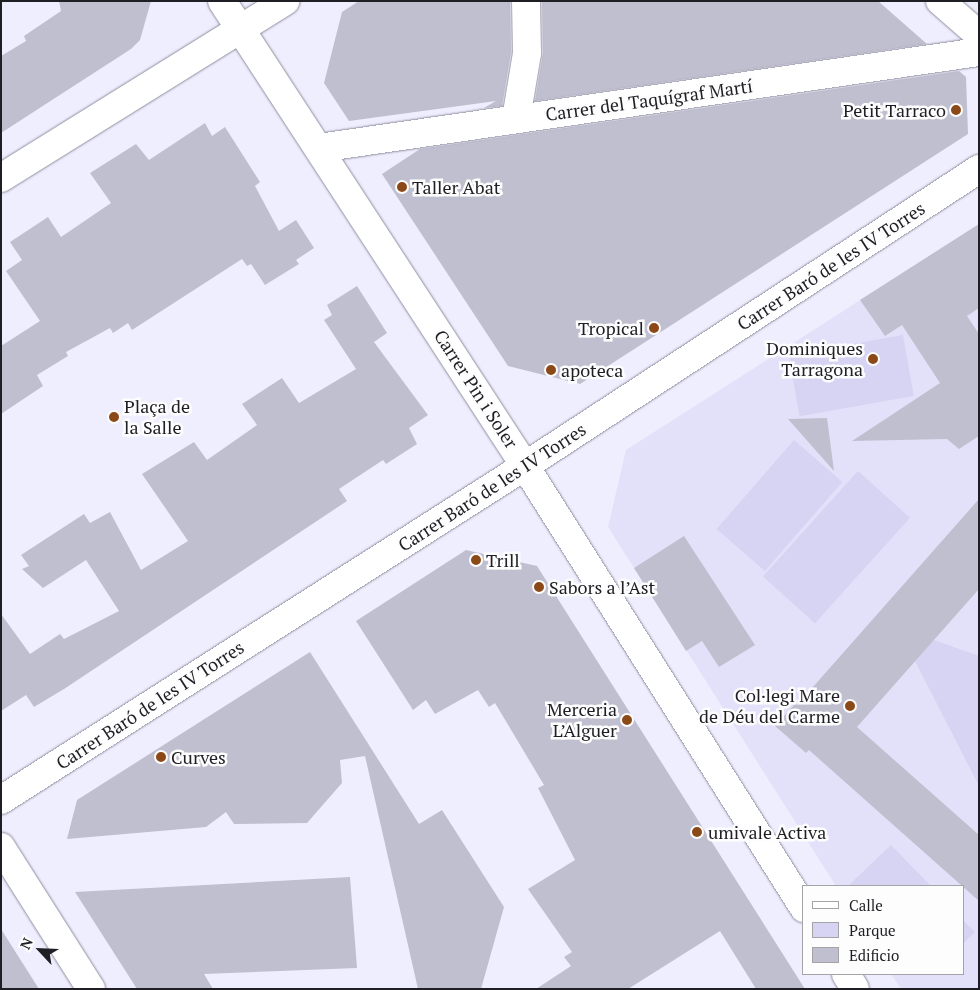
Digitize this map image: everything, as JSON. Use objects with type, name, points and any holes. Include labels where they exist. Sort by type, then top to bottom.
[{"type":"street","name":"Carrer Pin i Soler","points":[[222,1],[526,466],[802,905]]},
{"type":"street","points":[[1,178],[285,1]]},
{"type":"street","points":[[516,119],[527,53],[526,1]]},
{"type":"street","points":[[940,1],[979,35]]},
{"type":"street","name":"Carrer del Taquígraf Martí","points":[[319,148],[979,52]]},
{"type":"street","name":"Carrer Baró de les IV Torres","points":[[1,800],[526,466],[979,169]]},
{"type":"street","points":[[1,847],[91,989]]},
{"type":"street","points":[[847,975],[855,989]]},
{"type":"shaded area","name":"Col·legi Mare de Déu del Carme","points":[[979,224],[979,989],[901,989],[892,975],[965,975],[965,885],[835,885],[608,527],[626,450]]},
{"type":"green space","points":[[903,335],[914,396],[800,416],[789,355]]},
{"type":"green space","points":[[794,440],[842,482],[765,571],[717,529]]},
{"type":"green space","points":[[858,471],[910,518],[815,623],[763,577]]},
{"type":"green space","points":[[934,640],[979,656],[979,786],[915,661]]},
{"type":"green space","points":[[891,845],[930,885],[849,885]]},
{"type":"green space","points":[[965,922],[975,932],[965,942]]},
{"type":"building","points":[[59,1],[151,1],[140,40],[131,49],[1,133],[1,56],[26,41],[24,36],[61,11]]},
{"type":"building","points":[[359,1],[510,1],[511,52],[502,106],[484,108],[496,101],[349,121],[324,83],[342,12]]},
{"type":"building","points":[[542,1],[878,1],[927,44],[535,101],[543,53]]},
{"type":"building","points":[[959,71],[966,77],[968,134],[580,384],[508,366],[382,174],[420,149]]},
{"type":"building","points":[[205,123],[212,136],[225,127],[260,182],[255,186],[279,231],[296,220],[314,248],[296,260],[299,264],[265,285],[251,264],[247,266],[242,259],[132,330],[128,323],[113,333],[110,328],[66,352],[68,356],[37,375],[43,386],[1,414],[1,346],[40,321],[6,271],[22,260],[10,242],[48,217],[61,237],[111,203],[90,173],[136,144],[149,160]]},
{"type":"building","points":[[979,224],[979,308],[967,316],[979,334],[979,436],[959,449],[947,439],[852,441],[940,383],[902,325],[885,336],[860,300]]},
{"type":"building","points":[[357,286],[387,333],[374,342],[428,415],[409,428],[417,444],[386,464],[383,460],[339,489],[347,501],[64,689],[34,707],[26,695],[1,711],[1,614],[30,654],[60,634],[64,639],[119,611],[86,560],[43,588],[22,569],[29,566],[21,555],[84,514],[90,523],[110,512],[141,570],[188,541],[142,474],[194,442],[207,460],[257,425],[242,404],[282,378],[299,403],[356,369],[324,320],[332,315],[327,305]]},
{"type":"building","points":[[827,418],[834,471],[788,419]]},
{"type":"building","points":[[979,499],[979,589],[857,727],[979,835],[979,901],[965,889],[965,885],[961,885],[809,750],[806,753],[775,726],[803,695],[805,696]]},
{"type":"building","points":[[684,536],[755,645],[719,667],[702,641],[686,651],[634,568]]},
{"type":"building","points":[[466,550],[537,566],[805,989],[756,989],[720,931],[628,989],[536,989],[571,966],[564,957],[572,952],[528,889],[575,860],[538,788],[544,785],[495,703],[489,707],[478,690],[435,714],[426,700],[413,710],[356,621]]},
{"type":"building","points":[[310,652],[419,824],[442,810],[504,907],[481,989],[418,989],[365,756],[340,760],[342,783],[307,823],[234,824],[226,812],[206,827],[67,839],[77,800]]},
{"type":"building","points":[[350,877],[357,968],[204,974],[213,989],[137,989],[75,892]]},
{"type":"building","points":[[1,929],[39,989],[1,989]]},
{"type":"place","name":"Petit Tarraco","points":[[956,110]]},
{"type":"place","name":"Taller Abat","points":[[402,187]]},
{"type":"place","name":"Tropical","points":[[654,328]]},
{"type":"place","name":"Dominiques Tarragona","points":[[873,359]]},
{"type":"place","name":"apoteca","points":[[551,370]]},
{"type":"place","name":"Plaça de la Salle","points":[[114,417]]},
{"type":"place","name":"Trill","points":[[476,560]]},
{"type":"place","name":"Sabors a l’Ast","points":[[539,587]]},
{"type":"place","name":"Col·legi Mare de Déu del Carme","points":[[850,706]]},
{"type":"place","name":"Merceria L’Alguer","points":[[627,720]]},
{"type":"place","name":"Curves","points":[[161,757]]},
{"type":"place","name":"umivale Activa","points":[[697,832]]}]
